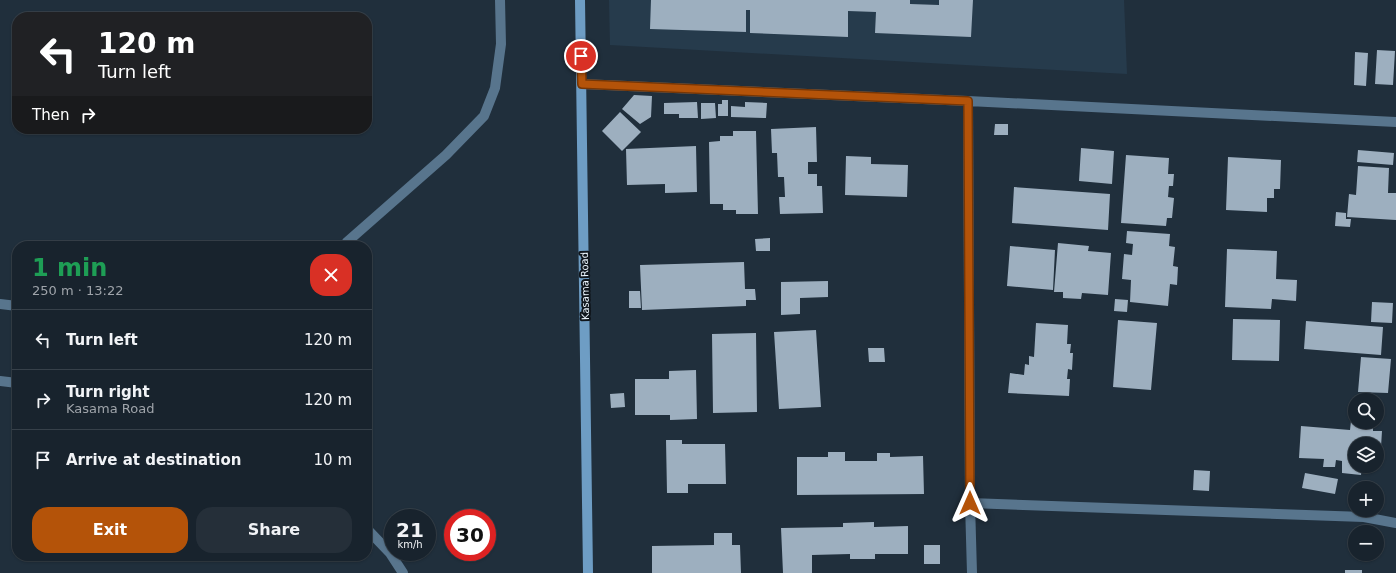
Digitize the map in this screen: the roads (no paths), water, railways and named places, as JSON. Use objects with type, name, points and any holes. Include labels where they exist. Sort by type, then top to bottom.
[{"type":"street","points":[[348,241],[446,155],[484,116],[495,88],[500,44],[500,0]]},
{"type":"street","name":"Kasama Road","points":[[580,0],[588,573]]},
{"type":"street","points":[[582,84],[1396,122]]},
{"type":"street","points":[[968,101],[970,503],[972,573]]},
{"type":"street","points":[[0,304],[12,305]]},
{"type":"street","points":[[0,381],[12,382]]},
{"type":"street","points":[[970,503],[1364,517],[1396,523]]},
{"type":"street","points":[[372,534],[390,554],[403,573]]}]
